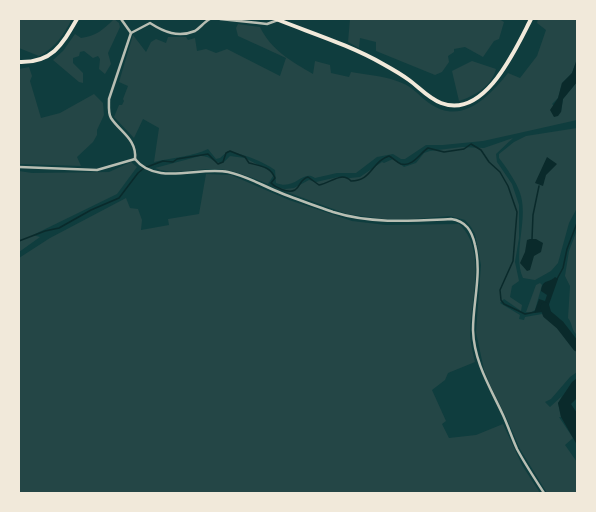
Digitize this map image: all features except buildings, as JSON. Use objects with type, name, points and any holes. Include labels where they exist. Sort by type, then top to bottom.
[{"type":"main road","points":[[19,62],[38,60],[51,54],[65,40],[77,19]]},
{"type":"main road","points":[[277,19],[374,59],[408,80],[435,100],[443,104],[456,105],[475,99],[492,86],[513,53],[531,19]]},
{"type":"street","points":[[121,19],[131,33]]},
{"type":"street","points":[[210,19],[196,30],[182,33],[164,32],[150,23],[131,33],[109,99],[109,108],[111,118],[129,137],[134,148],[135,159],[146,170],[164,172],[227,172],[249,178],[281,193],[349,216],[397,222],[457,220],[465,224],[472,235],[478,257],[479,270],[473,331],[479,365],[518,449],[544,493]]},
{"type":"street","points":[[220,19],[260,24],[272,24],[277,19]]},
{"type":"street","points":[[19,167],[97,170],[135,159]]},
{"type":"shaded area","points":[[19,19],[72,19],[66,30],[50,49],[39,56],[19,48]]},
{"type":"shaded area","points":[[114,19],[119,23],[120,27],[108,53],[111,64],[105,74],[99,69],[100,59],[98,56],[93,58],[84,51],[80,52],[79,56],[73,58],[73,63],[83,73],[83,83],[79,82],[53,60],[63,51],[75,34],[81,38],[91,36],[103,29]]},
{"type":"shaded area","points":[[350,19],[499,19],[504,22],[499,39],[494,41],[483,57],[465,47],[454,49],[454,52],[448,56],[449,62],[442,72],[435,75],[376,51],[376,42],[360,38],[359,48],[348,42]]},
{"type":"shaded area","points":[[538,19],[577,19],[577,59],[572,73],[562,83],[558,98],[552,104],[561,112],[563,99],[577,82],[577,120],[483,141],[426,145],[405,159],[401,159],[393,154],[377,157],[356,173],[337,173],[315,178],[306,176],[294,183],[283,185],[276,183],[275,170],[264,163],[228,151],[220,158],[216,159],[208,149],[189,155],[154,162],[159,128],[143,119],[134,138],[114,117],[119,105],[122,105],[124,101],[123,99],[128,86],[119,82],[133,35],[146,52],[151,42],[156,39],[166,43],[168,37],[186,37],[188,40],[195,38],[197,51],[206,49],[216,53],[227,49],[280,76],[286,58],[238,36],[236,28],[238,24],[260,27],[276,49],[313,74],[315,61],[330,65],[331,73],[349,77],[351,72],[390,79],[406,85],[429,103],[441,109],[452,112],[463,110],[483,100],[508,73],[520,78],[537,56],[546,30],[537,23]]},
{"type":"shaded area","points":[[577,59],[577,82],[563,99],[561,112],[558,116],[554,117],[550,110],[558,98],[562,83],[572,73]]},
{"type":"shaded area","points":[[472,61],[496,69],[491,80],[482,90],[459,101],[452,71]]},
{"type":"shaded area","points":[[29,67],[32,76],[30,81],[41,118],[60,113],[94,94],[103,103],[104,115],[97,130],[97,135],[93,142],[77,157],[81,166],[19,164],[19,69]]},
{"type":"shaded area","points":[[577,128],[577,208],[569,223],[558,263],[551,271],[535,280],[523,278],[519,260],[523,210],[521,195],[510,173],[499,158],[499,154],[514,142],[526,136]]},
{"type":"shaded area","points":[[513,138],[496,154],[497,162],[512,184],[519,205],[519,238],[515,262],[519,281],[512,286],[510,297],[522,305],[521,311],[504,299],[500,303],[520,315],[519,319],[524,320],[525,317],[542,314],[555,319],[560,328],[577,349],[577,372],[570,377],[551,399],[545,402],[550,407],[562,396],[558,403],[561,417],[559,417],[573,438],[565,445],[577,462],[577,493],[547,493],[520,449],[490,385],[484,370],[476,332],[481,265],[475,234],[465,220],[450,216],[414,219],[384,219],[347,214],[273,187],[285,189],[294,188],[309,180],[316,182],[338,177],[360,177],[382,162],[384,163],[393,159],[404,167],[416,163],[424,153],[430,151],[462,147],[484,148]]},
{"type":"shaded area","points":[[200,156],[207,157],[219,163],[223,163],[230,156],[245,158],[270,171],[273,176],[268,184],[230,171],[217,169],[178,172],[155,168]]},
{"type":"shaded area","points":[[547,157],[557,164],[546,175],[543,186],[535,183]]},
{"type":"shaded area","points":[[131,162],[137,167],[117,194],[33,235],[40,237],[19,252],[19,171],[32,173],[109,172]]},
{"type":"shaded area","points":[[206,174],[231,175],[289,200],[352,221],[386,225],[459,224],[468,235],[473,247],[475,261],[470,332],[475,362],[448,373],[445,380],[432,390],[446,421],[442,424],[449,438],[476,435],[503,424],[522,465],[540,493],[19,493],[19,258],[50,238],[126,198],[130,208],[138,209],[142,220],[141,230],[169,225],[168,219],[199,214]]},
{"type":"shaded area","points":[[577,230],[577,335],[568,318],[570,286],[565,276],[569,251]]},
{"type":"shaded area","points":[[536,239],[543,243],[541,252],[534,256],[530,270],[527,271],[520,263],[525,252],[527,240]]},
{"type":"shaded area","points":[[555,277],[558,279],[547,310],[534,313],[539,299],[545,301],[547,295],[541,291],[543,284]]},
{"type":"shaded area","points":[[540,283],[542,285],[535,310],[530,313],[526,312],[536,285]]},
{"type":"shaded area","points":[[577,378],[577,398],[571,404],[577,413],[577,445],[561,417],[558,403],[572,382]]},
{"type":"waterway","points":[[19,241],[45,231],[59,228],[91,210],[119,198],[138,173],[144,168],[163,161],[173,162],[177,159],[208,154],[218,164],[223,162],[226,153],[230,151],[245,157],[249,163],[261,166],[270,171],[275,178],[271,183],[275,186],[282,190],[292,191],[297,188],[303,179],[308,177],[319,185],[340,177],[347,178],[351,181],[358,180],[363,178],[379,162],[389,156],[399,163],[405,164],[413,162],[428,148],[444,152],[464,149],[471,144],[481,150],[489,162],[500,172],[508,186],[517,212],[513,261],[500,290],[501,300],[504,304],[525,314],[535,312]]},
{"type":"waterway","points":[[532,239],[533,215],[539,186]]},
{"type":"waterway","points":[[557,279],[563,268],[567,249],[577,223]]},
{"type":"waterway","points":[[545,307],[547,314],[560,325],[577,347]]}]
